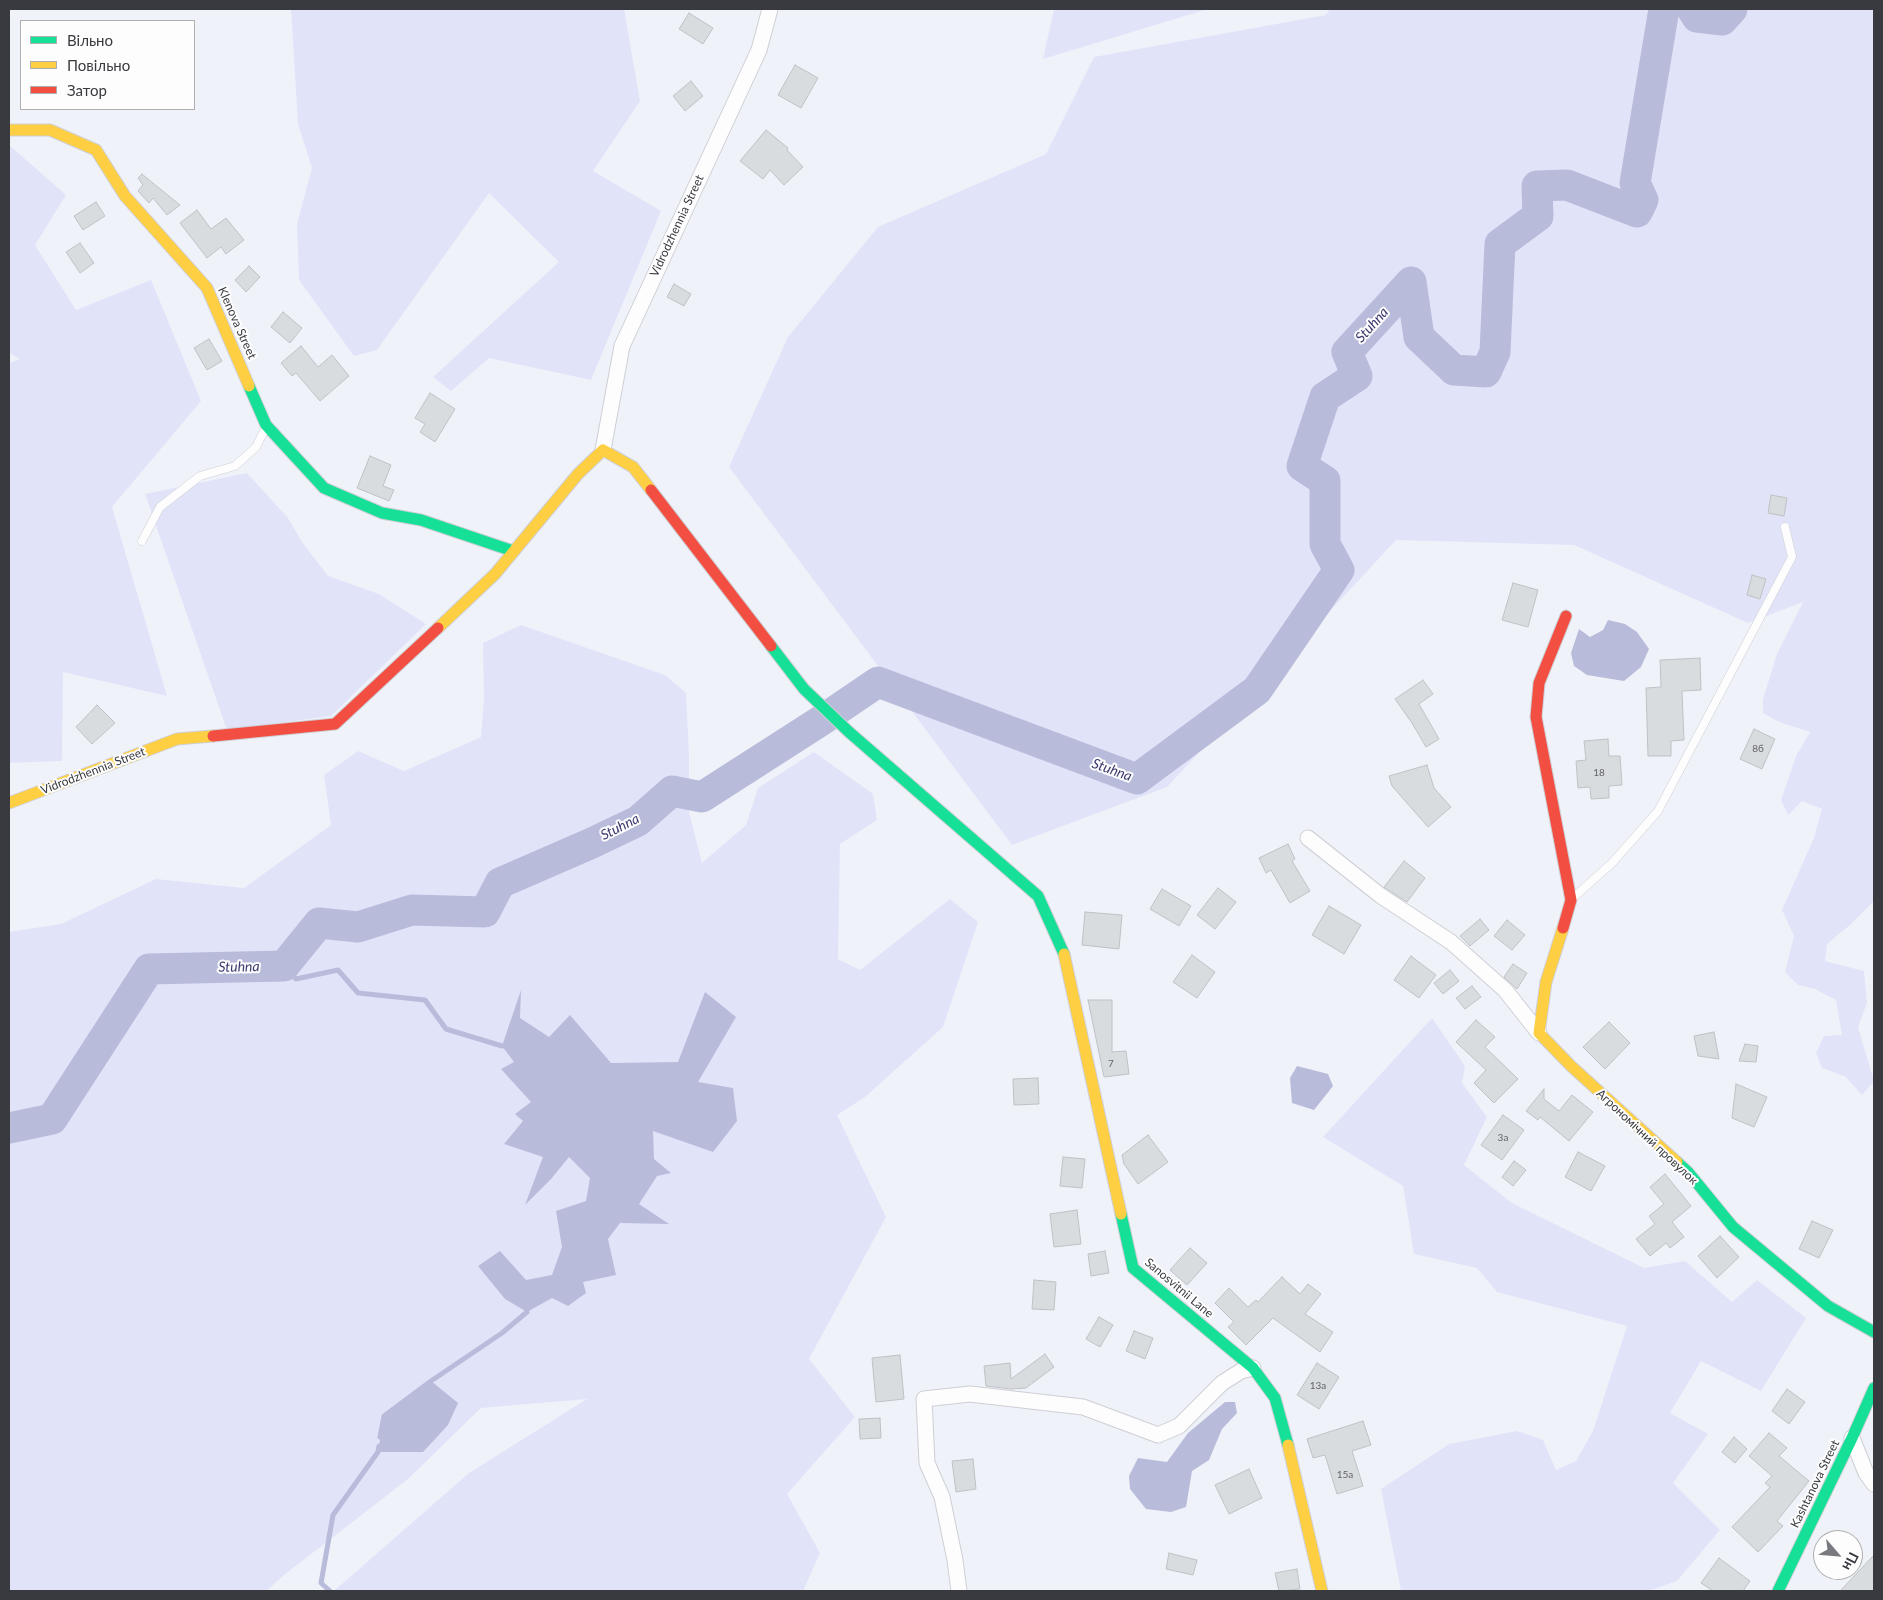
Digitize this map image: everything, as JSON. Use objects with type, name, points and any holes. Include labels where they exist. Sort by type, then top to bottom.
[{"type":"street","name":"Vidrodzhennia Street","points":[[9,803],[177,739],[335,724],[494,574],[578,474],[603,450],[622,346],[759,50],[770,9]]},
{"type":"street","name":"Klenova Street","points":[[9,130],[50,130],[96,150],[124,196],[207,288],[266,425],[324,488],[382,514],[422,520],[513,551]]},
{"type":"street","name":"Sanosvitnii Lane","points":[[603,450],[633,467],[804,689],[849,732],[1038,896],[1063,950],[1133,1268],[1253,1368],[1275,1398],[1285,1432],[1322,1591]]},
{"type":"street","points":[[1539,1033],[1546,982],[1571,900],[1536,717],[1539,683],[1566,616]]},
{"type":"street","name":"Агрономічний провулок","points":[[1308,838],[1381,896],[1451,942],[1505,990],[1539,1033],[1571,1066],[1688,1172],[1733,1226],[1828,1306],[1874,1332]]},
{"type":"street","points":[[959,1591],[955,1560],[942,1498],[927,1463],[924,1400],[970,1394],[1083,1407],[1158,1436],[1179,1426],[1222,1383],[1241,1371],[1253,1368]]},
{"type":"street","name":"Kashtanova Street","points":[[1778,1591],[1874,1388]]},
{"type":"street","points":[[1852,1438],[1866,1473],[1874,1484]]},
{"type":"lane","points":[[142,542],[160,507],[200,476],[235,466],[256,447],[266,425]]},
{"type":"lane","points":[[1571,900],[1612,863],[1658,811],[1792,558],[1785,527]]},
{"type":"shaded area","points":[[291,9],[624,9],[640,101],[593,171],[661,211],[591,380],[489,358],[451,391],[433,377],[559,262],[489,193],[377,350],[354,356],[299,280],[297,224],[312,168],[298,124]]},
{"type":"shaded area","points":[[1054,9],[1208,9],[1043,59]]},
{"type":"shaded area","points":[[1330,9],[1874,9],[1874,901],[1850,925],[1827,944],[1825,961],[1864,971],[1867,1003],[1858,1027],[1874,1081],[1862,1095],[1846,1077],[1822,1068],[1816,1053],[1824,1036],[1842,1035],[1836,1000],[1815,989],[1798,985],[1785,972],[1794,936],[1782,910],[1814,838],[1822,809],[1802,801],[1788,815],[1781,800],[1796,756],[1810,732],[1779,722],[1763,713],[1763,699],[1777,654],[1803,602],[1748,623],[1574,545],[1396,540],[1167,787],[1012,845],[729,467],[788,337],[878,227],[1046,154],[1094,57],[1326,15]]},
{"type":"shaded area","points":[[9,145],[66,195],[35,245],[76,310],[151,280],[201,401],[112,507],[167,696],[63,672],[62,761],[9,763],[9,363],[20,359],[9,353]]},
{"type":"shaded area","points":[[247,473],[288,518],[302,542],[328,576],[379,594],[426,624],[331,716],[227,730],[145,494]]},
{"type":"shaded area","points":[[1608,620],[1625,624],[1637,632],[1649,649],[1641,667],[1624,681],[1587,675],[1574,666],[1571,653],[1579,629],[1590,637],[1603,630]]},
{"type":"shaded area","points":[[521,625],[665,675],[686,693],[689,812],[702,863],[746,825],[758,788],[814,752],[873,794],[877,820],[840,844],[838,959],[860,970],[950,899],[978,922],[943,1027],[865,1097],[837,1115],[886,1217],[809,1359],[855,1417],[787,1494],[820,1553],[803,1591],[334,1591],[469,1473],[587,1399],[481,1408],[408,1479],[266,1591],[9,1591],[9,932],[61,924],[156,879],[244,888],[331,825],[324,775],[358,751],[404,771],[481,737],[484,699],[483,643]]},
{"type":"shaded area","points":[[521,990],[520,1018],[549,1037],[570,1015],[611,1063],[678,1062],[705,992],[736,1017],[698,1082],[733,1088],[737,1121],[713,1152],[653,1131],[654,1159],[671,1173],[657,1176],[639,1204],[669,1224],[620,1223],[608,1239],[616,1275],[583,1282],[586,1293],[568,1306],[552,1298],[527,1312],[505,1299],[478,1266],[500,1251],[526,1280],[552,1275],[562,1247],[556,1211],[586,1201],[590,1178],[569,1157],[551,1179],[525,1205],[543,1157],[504,1144],[523,1121],[515,1114],[531,1102],[501,1069],[514,1062],[502,1046]]},
{"type":"shaded area","points":[[1432,1018],[1465,1066],[1462,1083],[1487,1117],[1464,1165],[1512,1203],[1644,1268],[1685,1261],[1732,1302],[1757,1280],[1806,1318],[1761,1391],[1701,1361],[1670,1413],[1708,1434],[1673,1483],[1720,1530],[1677,1581],[1648,1591],[1401,1591],[1381,1489],[1449,1444],[1517,1431],[1543,1440],[1556,1470],[1576,1461],[1593,1431],[1627,1326],[1497,1292],[1477,1268],[1414,1254],[1403,1186],[1323,1137]]},
{"type":"shaded area","points":[[1297,1066],[1328,1074],[1333,1086],[1314,1110],[1292,1103],[1290,1078]]},
{"type":"shaded area","points":[[431,1381],[458,1403],[448,1425],[423,1452],[378,1452],[384,1416]]},
{"type":"shaded area","points":[[1225,1402],[1235,1402],[1237,1413],[1222,1429],[1209,1460],[1192,1471],[1186,1507],[1171,1512],[1146,1509],[1130,1489],[1129,1476],[1138,1458],[1167,1462],[1188,1433]]},
{"type":"building","points":[[689,13],[713,28],[703,44],[679,29]]},
{"type":"building","points":[[795,65],[818,78],[801,108],[778,95]]},
{"type":"building","points":[[691,81],[703,96],[685,111],[673,96]]},
{"type":"building","points":[[766,130],[788,148],[787,150],[803,167],[784,185],[770,170],[763,179],[740,161]]},
{"type":"building","points":[[142,174],[180,205],[167,215],[153,198],[149,203],[138,191],[143,185],[138,178]]},
{"type":"building","points":[[96,202],[105,216],[83,230],[74,216]]},
{"type":"building","points":[[197,210],[211,229],[226,218],[244,240],[226,254],[221,247],[207,258],[180,223]]},
{"type":"building","points":[[80,243],[94,263],[80,273],[66,252]]},
{"type":"building","points":[[249,266],[260,277],[246,292],[235,280]]},
{"type":"building","points":[[674,284],[691,294],[684,306],[667,297]]},
{"type":"building","points":[[283,312],[302,328],[290,343],[271,327]]},
{"type":"building","points":[[209,339],[222,361],[207,370],[194,348]]},
{"type":"building","points":[[301,346],[318,367],[332,355],[349,376],[320,401],[296,373],[292,376],[281,363]]},
{"type":"building","points":[[430,393],[455,409],[435,442],[420,432],[425,424],[415,418]]},
{"type":"building","points":[[370,456],[391,465],[383,486],[394,490],[389,501],[357,488]]},
{"type":"building","points":[[1771,495],[1787,498],[1784,516],[1768,513]]},
{"type":"building","points":[[1752,575],[1766,579],[1760,599],[1747,595]]},
{"type":"building","points":[[1513,583],[1538,590],[1528,627],[1502,620]]},
{"type":"building","points":[[1700,658],[1701,690],[1682,691],[1684,740],[1671,741],[1671,756],[1648,756],[1646,688],[1661,687],[1660,660]]},
{"type":"building","points":[[1423,680],[1433,694],[1419,704],[1439,739],[1426,747],[1395,699]]},
{"type":"building","points":[[97,705],[115,723],[92,744],[76,727]]},
{"type":"building","points":[[1754,729],[1775,739],[1762,769],[1740,759]]},
{"type":"building","points":[[1608,739],[1609,756],[1620,756],[1622,785],[1609,786],[1609,798],[1591,799],[1590,787],[1578,788],[1576,761],[1586,760],[1584,741]]},
{"type":"building","points":[[1427,765],[1434,788],[1451,807],[1428,827],[1392,786],[1389,776]]},
{"type":"building","points":[[1288,844],[1295,859],[1292,861],[1310,891],[1290,903],[1271,870],[1266,873],[1259,858]]},
{"type":"building","points":[[1404,861],[1425,878],[1407,902],[1384,887]]},
{"type":"building","points":[[1218,888],[1236,902],[1215,929],[1197,915]]},
{"type":"building","points":[[1162,889],[1191,906],[1179,926],[1150,909]]},
{"type":"building","points":[[1329,906],[1361,925],[1344,954],[1312,935]]},
{"type":"building","points":[[1085,912],[1122,915],[1119,949],[1082,945]]},
{"type":"building","points":[[1480,919],[1489,930],[1470,946],[1460,936]]},
{"type":"building","points":[[1507,920],[1525,935],[1512,950],[1494,936]]},
{"type":"building","points":[[1192,955],[1215,972],[1197,998],[1173,982]]},
{"type":"building","points":[[1411,956],[1436,975],[1419,998],[1394,980]]},
{"type":"building","points":[[1513,964],[1527,973],[1517,989],[1504,977]]},
{"type":"building","points":[[1450,970],[1459,981],[1443,994],[1434,983]]},
{"type":"building","points":[[1472,986],[1481,997],[1465,1009],[1456,998]]},
{"type":"building","points":[[1088,1000],[1112,1000],[1112,1052],[1126,1051],[1129,1074],[1104,1077]]},
{"type":"building","points":[[1476,1020],[1495,1037],[1485,1047],[1518,1079],[1494,1103],[1474,1083],[1486,1070],[1456,1042]]},
{"type":"building","points":[[1609,1022],[1630,1043],[1605,1069],[1583,1047]]},
{"type":"building","points":[[1714,1032],[1719,1059],[1698,1056],[1694,1036]]},
{"type":"building","points":[[1745,1044],[1758,1046],[1756,1062],[1739,1061]]},
{"type":"building","points":[[1038,1078],[1039,1104],[1014,1105],[1013,1079]]},
{"type":"building","points":[[1736,1084],[1767,1097],[1754,1127],[1732,1118]]},
{"type":"building","points":[[1544,1089],[1544,1099],[1559,1111],[1572,1095],[1593,1112],[1569,1141],[1540,1117],[1538,1120],[1526,1111]]},
{"type":"building","points":[[1503,1115],[1524,1130],[1502,1160],[1481,1145]]},
{"type":"building","points":[[1148,1135],[1168,1162],[1138,1184],[1124,1164],[1122,1155]]},
{"type":"building","points":[[1578,1152],[1605,1166],[1591,1191],[1565,1177]]},
{"type":"building","points":[[1063,1157],[1085,1159],[1082,1188],[1060,1186]]},
{"type":"building","points":[[1514,1161],[1526,1170],[1513,1186],[1502,1177]]},
{"type":"building","points":[[1665,1174],[1691,1206],[1672,1222],[1684,1237],[1670,1248],[1666,1243],[1650,1256],[1636,1239],[1655,1224],[1649,1216],[1664,1204],[1650,1187]]},
{"type":"building","points":[[1077,1210],[1081,1244],[1054,1247],[1050,1214]]},
{"type":"building","points":[[1812,1221],[1833,1230],[1819,1258],[1799,1249]]},
{"type":"building","points":[[1720,1236],[1739,1257],[1717,1278],[1698,1256]]},
{"type":"building","points":[[1190,1248],[1207,1263],[1187,1285],[1170,1270]]},
{"type":"building","points":[[1105,1251],[1109,1273],[1091,1276],[1088,1254]]},
{"type":"building","points":[[1282,1277],[1300,1294],[1308,1284],[1321,1294],[1305,1314],[1333,1332],[1320,1352],[1273,1318],[1246,1345],[1228,1327],[1234,1322],[1215,1303],[1229,1288],[1248,1307],[1256,1300],[1258,1302]]},
{"type":"building","points":[[1034,1280],[1056,1282],[1054,1310],[1032,1309]]},
{"type":"building","points":[[1099,1317],[1113,1325],[1100,1347],[1086,1339]]},
{"type":"building","points":[[1134,1331],[1153,1338],[1145,1359],[1126,1351]]},
{"type":"building","points":[[1045,1354],[1054,1367],[1026,1388],[1011,1389],[986,1386],[984,1366],[1010,1363],[1011,1379]]},
{"type":"building","points":[[900,1355],[904,1399],[876,1402],[872,1358]]},
{"type":"building","points":[[1317,1363],[1339,1377],[1319,1409],[1297,1395]]},
{"type":"building","points":[[1787,1389],[1805,1402],[1789,1424],[1772,1411]]},
{"type":"building","points":[[880,1418],[881,1438],[860,1439],[859,1419]]},
{"type":"building","points":[[1363,1421],[1371,1445],[1352,1451],[1363,1486],[1337,1494],[1325,1455],[1313,1458],[1307,1439]]},
{"type":"building","points":[[1769,1433],[1787,1448],[1779,1456],[1809,1481],[1777,1521],[1783,1526],[1758,1552],[1732,1527],[1770,1487],[1765,1483],[1772,1476],[1749,1456]]},
{"type":"building","points":[[1734,1437],[1747,1449],[1735,1463],[1722,1452]]},
{"type":"building","points":[[973,1459],[976,1489],[956,1492],[952,1461]]},
{"type":"building","points":[[1249,1469],[1262,1498],[1229,1514],[1215,1485]]},
{"type":"building","points":[[1169,1553],[1197,1560],[1193,1575],[1166,1569]]},
{"type":"building","points":[[1874,1555],[1874,1591],[1840,1591],[1850,1580],[1863,1580],[1863,1567]]},
{"type":"building","points":[[1719,1558],[1750,1581],[1743,1591],[1713,1591],[1701,1583]]},
{"type":"building","points":[[1297,1569],[1300,1589],[1279,1591],[1275,1573]]},
{"type":"waterway","name":"Stuhna","points":[[9,1128],[52,1119],[149,969],[284,966],[319,923],[358,927],[412,910],[485,912],[500,883],[638,821],[672,791],[702,797],[878,682],[1137,779],[1257,690],[1339,570],[1325,544],[1325,481],[1302,466],[1325,397],[1357,376],[1347,352],[1411,282],[1419,337],[1454,370],[1486,372],[1495,352],[1500,244],[1538,216],[1537,186],[1567,185],[1637,212],[1643,200],[1635,183],[1664,9]]},
{"type":"waterway","name":"Stuhna","points":[[1692,9],[1697,17],[1722,20],[1732,9]]},
{"type":"waterway","points":[[284,966],[296,979],[338,970],[358,993],[425,1000],[446,1029],[502,1046]]},
{"type":"waterway","points":[[380,1437],[384,1416],[431,1381],[502,1333],[527,1312]]},
{"type":"waterway","points":[[330,1591],[321,1583],[333,1515],[378,1452],[379,1446]]},
{"type":"traffic: fast","points":[[249,386],[266,425],[324,488],[382,513],[421,520],[513,551]]},
{"type":"traffic: fast","points":[[771,646],[804,689],[849,732],[1038,896],[1064,954]]},
{"type":"traffic: fast","points":[[1677,1162],[1688,1172],[1733,1227],[1828,1306],[1874,1332]]},
{"type":"traffic: fast","points":[[1121,1214],[1133,1268],[1253,1368],[1275,1398],[1288,1445]]},
{"type":"traffic: fast","points":[[1778,1591],[1874,1388]]},
{"type":"traffic: slow","points":[[9,130],[50,130],[96,150],[125,196],[207,288],[249,386]]},
{"type":"traffic: slow","points":[[438,628],[495,574],[578,474],[603,450],[633,467],[651,490]]},
{"type":"traffic: slow","points":[[9,803],[177,739],[213,736]]},
{"type":"traffic: slow","points":[[1563,928],[1546,982],[1539,1033],[1571,1066],[1677,1162]]},
{"type":"traffic: slow","points":[[1064,954],[1121,1214]]},
{"type":"traffic: slow","points":[[1288,1445],[1322,1591]]},
{"type":"traffic: jam","points":[[651,490],[771,646]]},
{"type":"traffic: jam","points":[[1563,928],[1571,900],[1536,717],[1539,683],[1566,616]]},
{"type":"traffic: jam","points":[[213,736],[335,724],[438,628]]}]
